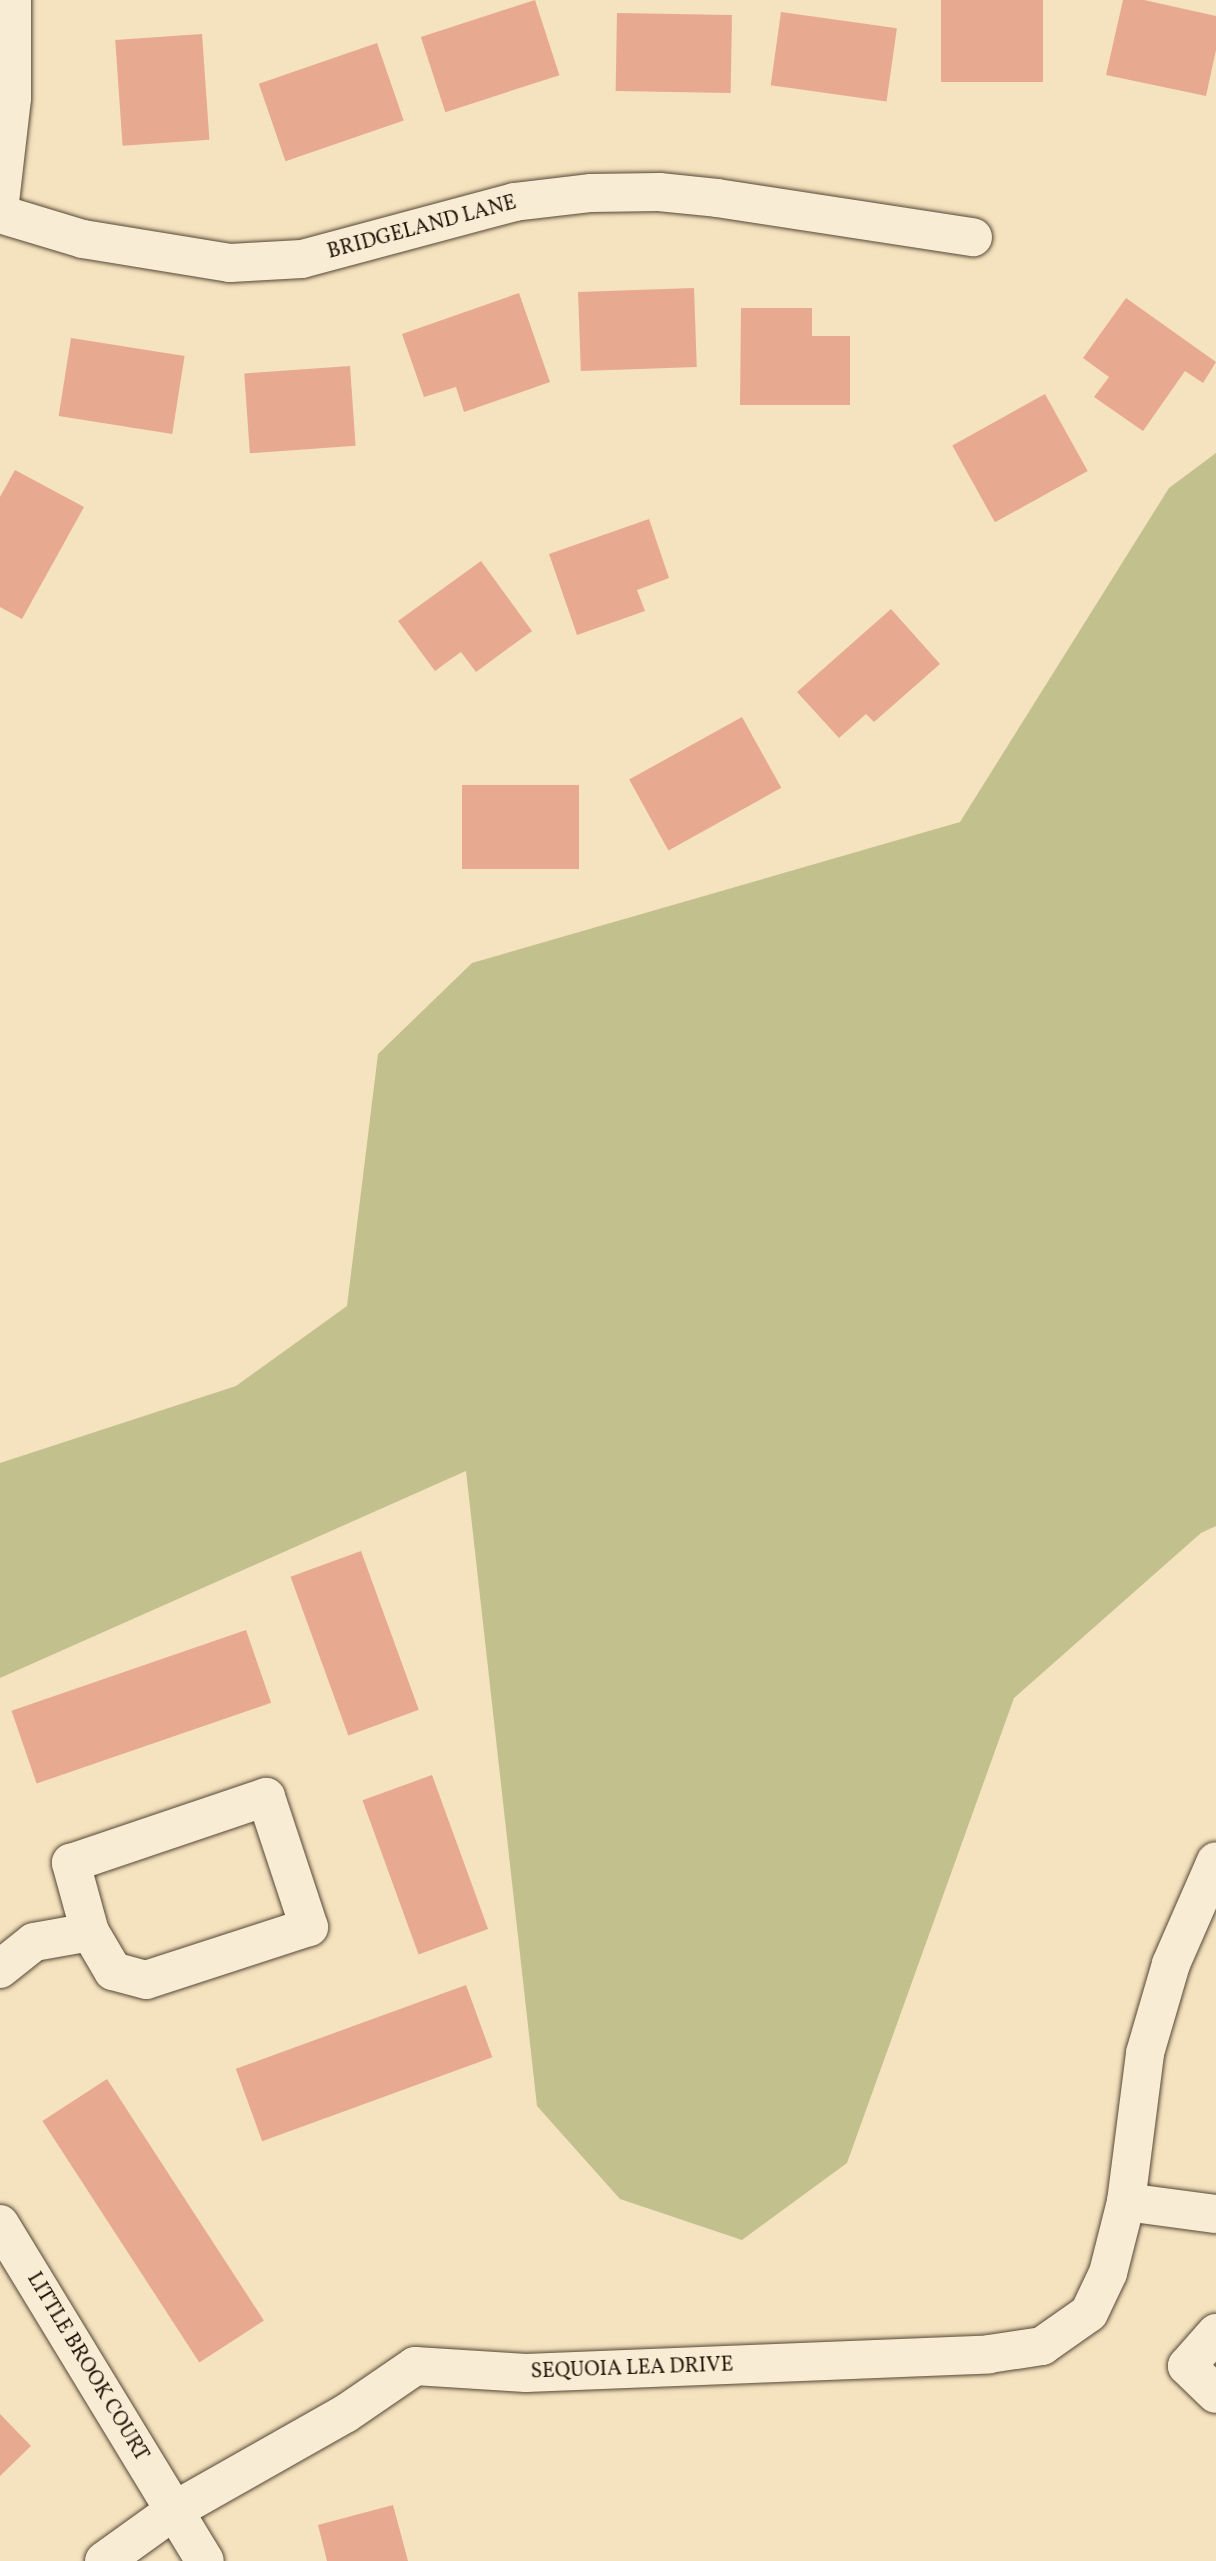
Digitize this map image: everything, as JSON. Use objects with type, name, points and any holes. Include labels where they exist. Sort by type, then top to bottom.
[{"type":"street","points":[[0,202],[12,98],[12,0]]},
{"type":"street","name":"BRIDGELAND LANE","points":[[0,214],[83,239],[230,263],[302,259],[514,202],[591,192],[659,192],[717,198],[972,237]]},
{"type":"street","points":[[266,1797],[309,1927],[146,1980],[113,1971],[90,1932],[71,1863],[266,1797]]},
{"type":"street","name":"SEQUOIA LEA DRIVE","points":[[104,2561],[175,2510],[345,2414],[415,2366],[526,2374],[989,2354],[1042,2346],[1089,2313],[1108,2273],[1126,2202],[1145,2053],[1171,1964],[1216,1861]]},
{"type":"street","points":[[0,1969],[34,1941],[90,1932]]},
{"type":"street","points":[[1126,2202],[1216,2214]]},
{"type":"street","name":"LITTLE BROOK COURT","points":[[0,2224],[205,2561]]},
{"type":"street","points":[[1216,2333],[1187,2366],[1216,2394]]},
{"type":"shaded area","points":[[1216,453],[1216,1526],[1201,1533],[1014,1698],[847,2163],[742,2240],[620,2199],[537,2106],[466,1471],[0,1678],[0,1463],[236,1386],[347,1306],[378,1054],[472,963],[960,822],[1169,488]]},
{"type":"building","points":[[535,0],[559,75],[445,112],[421,37]]},
{"type":"building","points":[[941,0],[1043,0],[1043,82],[941,82]]},
{"type":"building","points":[[1123,0],[1144,0],[1216,16],[1216,50],[1206,96],[1106,75]]},
{"type":"building","points":[[781,12],[897,28],[887,102],[771,85]]},
{"type":"building","points":[[617,13],[732,15],[731,93],[616,91]]},
{"type":"building","points":[[202,34],[209,140],[123,146],[115,40]]},
{"type":"building","points":[[377,43],[404,121],[286,161],[259,84]]},
{"type":"building","points":[[694,288],[697,367],[581,371],[578,292]]},
{"type":"building","points":[[519,293],[550,382],[464,412],[456,387],[424,397],[402,334]]},
{"type":"building","points":[[1126,298],[1216,362],[1203,383],[1185,371],[1143,431],[1094,397],[1109,377],[1083,358]]},
{"type":"building","points":[[741,308],[812,308],[812,336],[850,336],[850,405],[740,405]]},
{"type":"building","points":[[71,338],[185,356],[172,434],[59,416]]},
{"type":"building","points":[[350,366],[356,446],[250,453],[244,373]]},
{"type":"building","points":[[1045,394],[1088,471],[995,522],[952,445]]},
{"type":"building","points":[[15,470],[84,507],[22,619],[0,607],[0,497]]},
{"type":"building","points":[[649,519],[669,578],[637,590],[645,611],[577,635],[549,554]]},
{"type":"building","points":[[481,561],[532,631],[476,672],[461,652],[435,671],[398,621]]},
{"type":"building","points":[[891,609],[940,664],[874,722],[866,714],[839,738],[797,692]]},
{"type":"building","points":[[742,717],[781,788],[668,850],[629,780]]},
{"type":"building","points":[[462,785],[579,785],[579,869],[462,869]]},
{"type":"building","points":[[361,1551],[419,1710],[348,1735],[291,1577]]},
{"type":"building","points":[[246,1630],[271,1703],[37,1784],[12,1711]]},
{"type":"building","points":[[432,1775],[488,1929],[419,1954],[362,1800]]},
{"type":"building","points":[[466,1985],[492,2057],[262,2141],[236,2069]]},
{"type":"building","points":[[107,2079],[264,2321],[199,2362],[42,2121]]},
{"type":"building","points":[[0,2414],[31,2446],[0,2476]]},
{"type":"building","points":[[393,2505],[408,2561],[327,2561],[318,2525]]}]
